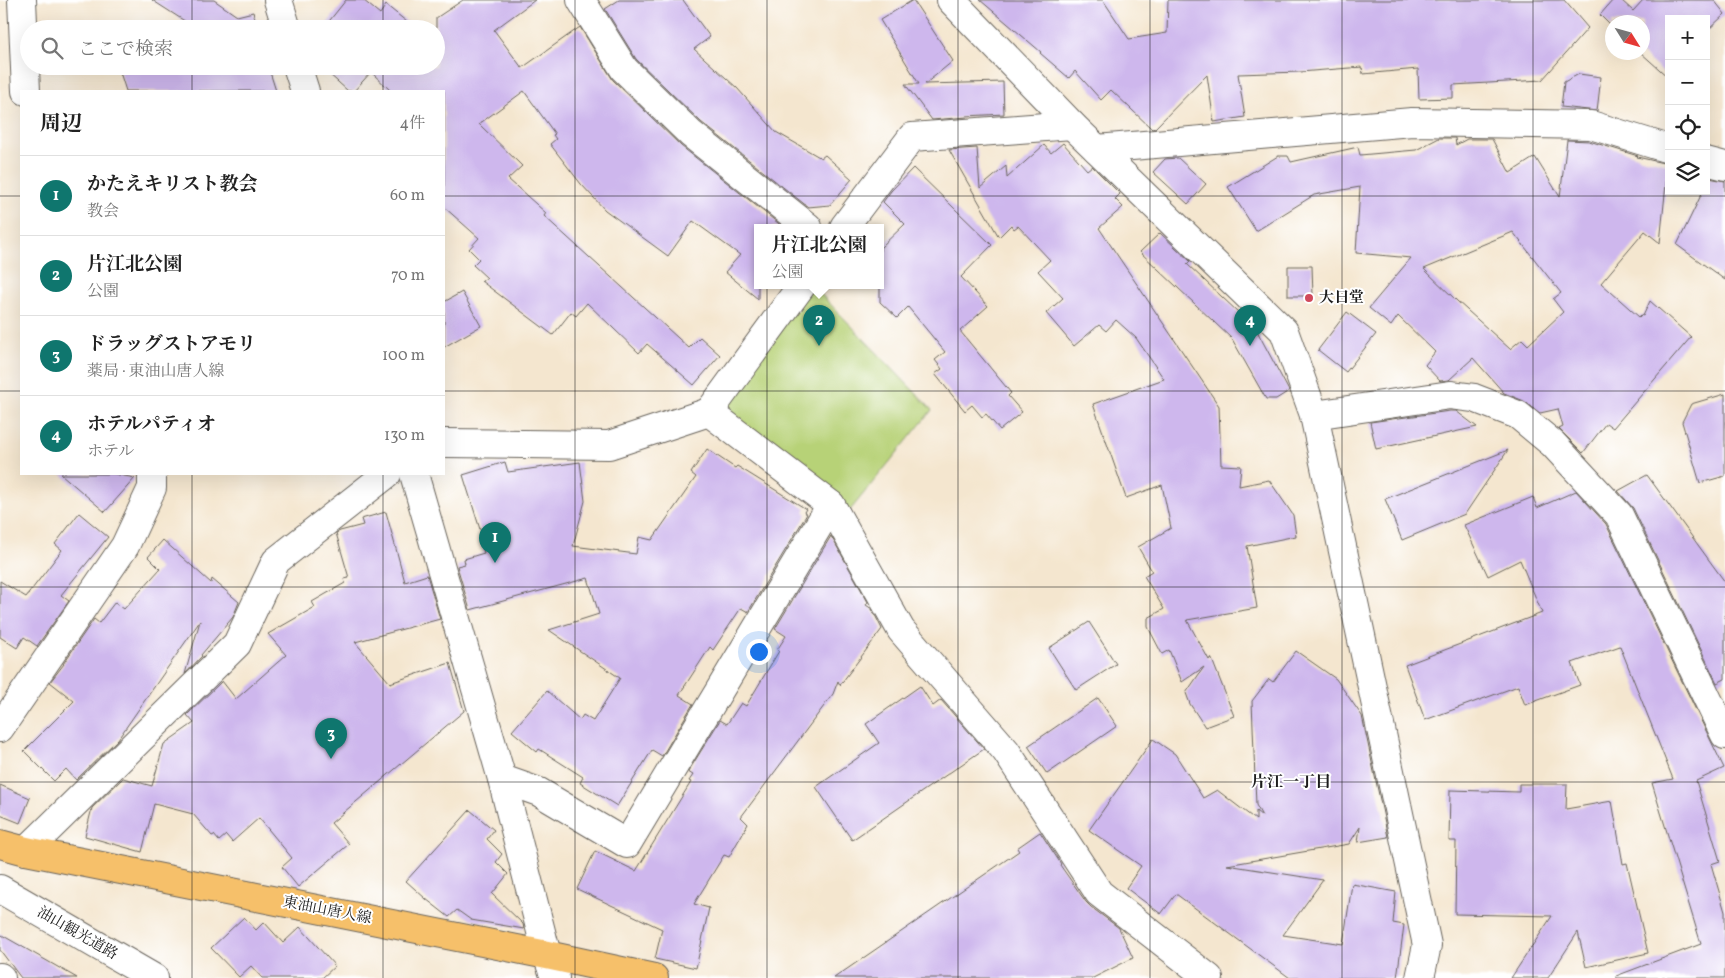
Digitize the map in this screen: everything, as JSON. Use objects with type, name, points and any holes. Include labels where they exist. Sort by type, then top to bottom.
[{"type":"main road","name":"東油山唐人線","points":[[13,847],[551,966],[654,978]]},
{"type":"street","points":[[278,0],[284,20]]},
{"type":"street","points":[[582,0],[624,69],[691,134],[804,224]]},
{"type":"street","points":[[951,0],[1072,125],[1284,331],[1314,415],[1426,945],[1420,978]]},
{"type":"street","points":[[15,2],[20,42]]},
{"type":"street","points":[[24,75],[26,90]]},
{"type":"street","points":[[301,75],[305,90]]},
{"type":"street","points":[[1097,149],[1412,122],[1591,125],[1665,148]]},
{"type":"street","points":[[846,224],[912,137],[1072,125]]},
{"type":"street","points":[[1710,162],[1725,166]]},
{"type":"street","points":[[445,443],[609,445],[709,412],[799,289]]},
{"type":"street","points":[[1314,415],[1450,395],[1474,398],[1518,414],[1552,444],[1619,515],[1725,735]]},
{"type":"street","points":[[709,412],[831,505],[902,630],[1006,751],[1099,893],[1209,978]]},
{"type":"street","points":[[0,728],[125,546],[152,488],[152,475]]},
{"type":"street","points":[[13,847],[237,644],[276,561],[386,475]]},
{"type":"street","points":[[414,475],[502,779],[551,966]]},
{"type":"street","points":[[502,779],[539,792],[627,844],[831,505]]},
{"type":"street","name":"油山観光道路","points":[[0,889],[154,978]]},
{"type":"green space","points":[[811,289],[816,289],[932,410],[847,514],[721,406]]},
{"type":"building","points":[[152,0],[214,0],[237,16],[253,12],[255,20],[183,20]]},
{"type":"building","points":[[346,0],[363,0],[380,14],[386,5],[405,20],[330,20]]},
{"type":"building","points":[[463,0],[535,0],[494,30],[522,68],[580,27],[613,80],[681,146],[779,224],[754,224],[754,289],[758,289],[758,299],[725,272],[740,255],[693,221],[668,256],[605,210],[581,184],[550,144],[556,139],[553,135],[555,134],[524,91],[479,124],[522,166],[508,179],[546,213],[544,216],[689,348],[700,337],[720,355],[694,385],[647,344],[639,353],[587,303],[576,316],[571,312],[553,335],[481,281],[487,278],[473,265],[479,259],[469,249],[479,238],[445,208],[445,90],[390,90],[374,75],[445,75],[445,20],[436,20],[436,18]]},
{"type":"building","points":[[619,0],[683,0],[710,37],[694,49],[737,88],[776,132],[821,158],[825,155],[852,179],[830,205],[808,207],[701,122],[636,59],[605,9]]},
{"type":"building","points":[[913,0],[953,61],[925,84],[1003,82],[1004,114],[932,120],[905,84],[919,84],[880,20]]},
{"type":"building","points":[[980,0],[1103,0],[1129,39],[1167,33],[1168,0],[1564,0],[1588,28],[1542,80],[1453,85],[1453,98],[1419,99],[1418,69],[1363,74],[1362,67],[1238,74],[1245,117],[1214,122],[1207,75],[1152,129],[1111,90],[1101,100],[1075,71],[1069,78]]},
{"type":"building","points":[[1613,0],[1621,0],[1633,11],[1643,0],[1714,0],[1725,14],[1710,28],[1710,15],[1665,15],[1665,74],[1649,60],[1650,15],[1605,15],[1605,20],[1600,15]]},
{"type":"building","points":[[1579,74],[1601,77],[1597,111],[1561,107],[1564,82]]},
{"type":"building","points":[[121,75],[271,75],[276,90],[126,90]]},
{"type":"building","points":[[330,75],[368,75],[355,90],[347,90]]},
{"type":"building","points":[[1439,138],[1455,138],[1456,145],[1467,139],[1492,139],[1510,173],[1535,157],[1560,197],[1567,140],[1589,141],[1637,157],[1665,163],[1665,194],[1660,243],[1645,231],[1601,283],[1639,317],[1643,316],[1650,301],[1691,337],[1613,428],[1606,423],[1583,453],[1559,429],[1563,427],[1558,409],[1540,413],[1524,401],[1504,393],[1473,358],[1449,380],[1440,381],[1425,365],[1435,352],[1398,316],[1391,326],[1369,308],[1411,258],[1356,253],[1360,187],[1314,195],[1256,231],[1228,187],[1278,156],[1288,156],[1291,162],[1358,147],[1360,155],[1416,150]],"holes":[[[1513,232],[1561,293],[1553,299],[1563,312],[1528,345],[1522,339],[1510,349],[1424,269]]]},
{"type":"building","points":[[1063,143],[1087,170],[1092,166],[1120,194],[1115,199],[1123,207],[1099,228],[1219,406],[1221,465],[1241,466],[1239,486],[1269,480],[1293,515],[1296,536],[1247,546],[1257,608],[1187,620],[1209,660],[1211,657],[1234,716],[1205,727],[1190,704],[1186,693],[1204,667],[1182,682],[1169,650],[1162,654],[1148,627],[1148,618],[1164,609],[1144,576],[1152,571],[1138,547],[1171,528],[1162,485],[1126,498],[1093,404],[1164,379],[1136,338],[1116,320],[1106,331],[1099,325],[1074,346],[1046,313],[1063,298],[1038,271],[1050,260],[1018,226],[1014,229],[1011,225],[999,237],[949,150],[977,148],[980,188],[1006,166],[1007,178],[1044,145],[1051,153]]},
{"type":"building","points":[[1178,158],[1206,184],[1188,204],[1153,172],[1165,159]]},
{"type":"building","points":[[913,168],[992,245],[961,277],[988,306],[960,331],[1011,393],[1008,396],[1022,412],[1000,430],[986,414],[982,417],[972,405],[965,411],[935,374],[942,369],[935,360],[945,352],[908,307],[897,318],[880,302],[880,289],[884,289],[884,244],[905,224],[883,202]]},
{"type":"building","points":[[1710,178],[1725,181],[1725,280],[1677,245],[1701,195],[1710,195]]},
{"type":"building","points":[[1160,233],[1190,261],[1187,264],[1256,329],[1289,391],[1276,399],[1266,399],[1232,339],[1140,252]]},
{"type":"building","points":[[1288,266],[1312,266],[1313,296],[1288,296]]},
{"type":"building","points":[[462,292],[481,326],[445,346],[445,301]]},
{"type":"building","points":[[1347,312],[1376,334],[1346,372],[1318,350]]},
{"type":"building","points":[[1725,394],[1725,476],[1700,483],[1682,422],[1691,404]]},
{"type":"building","points":[[1456,411],[1477,427],[1376,449],[1370,422]]},
{"type":"building","points":[[707,449],[735,468],[737,466],[806,509],[804,512],[807,514],[748,612],[741,608],[713,650],[710,647],[679,695],[693,704],[662,756],[652,750],[617,806],[580,783],[583,777],[539,749],[537,752],[512,731],[547,691],[580,720],[583,715],[593,721],[620,678],[549,630],[599,614],[588,578],[470,610],[457,566],[465,564],[464,559],[484,553],[480,539],[483,539],[463,475],[505,462],[508,472],[580,462],[585,501],[573,546],[636,554],[639,537],[652,540],[696,477],[691,473]]},
{"type":"building","points":[[1508,450],[1465,514],[1402,540],[1385,499]]},
{"type":"building","points":[[62,475],[119,475],[135,478],[105,512]]},
{"type":"building","points":[[1647,475],[1725,582],[1725,679],[1717,683],[1633,508],[1618,491]]},
{"type":"building","points":[[1576,491],[1606,524],[1724,768],[1696,781],[1720,861],[1711,864],[1725,912],[1725,978],[1617,978],[1616,976],[1701,944],[1652,783],[1673,779],[1620,646],[1572,663],[1580,685],[1525,705],[1518,686],[1425,720],[1405,665],[1542,613],[1520,560],[1488,576],[1464,525],[1533,497],[1537,508]]},
{"type":"building","points":[[386,512],[405,582],[427,575],[440,619],[355,642],[390,683],[450,663],[464,711],[331,823],[349,844],[298,887],[282,867],[292,858],[259,818],[232,842],[226,835],[219,841],[214,835],[212,836],[193,814],[154,804],[142,852],[85,836],[92,808],[123,778],[152,786],[164,744],[194,723],[187,715],[222,681],[236,699],[286,655],[268,634],[315,607],[312,602],[345,583],[344,579],[349,578],[336,533],[363,525],[361,519]]},
{"type":"building","points":[[79,513],[108,537],[61,595],[69,601],[37,646],[24,637],[17,648],[0,637],[0,581],[26,597],[62,550],[55,544]]},
{"type":"building","points":[[831,536],[868,602],[866,605],[872,609],[882,629],[840,685],[838,681],[833,694],[741,817],[748,824],[729,857],[724,855],[694,904],[709,908],[696,968],[655,959],[662,929],[577,889],[595,851],[636,871],[691,782],[689,781],[693,775],[688,772],[720,720],[727,724],[741,703],[746,706],[779,651],[777,650],[786,636],[775,629]]},
{"type":"building","points":[[163,540],[211,583],[212,579],[239,602],[233,617],[185,674],[200,621],[118,739],[76,780],[66,769],[54,781],[24,751],[74,701],[50,682],[94,619],[99,623],[115,602],[124,609],[160,569],[148,557]]},
{"type":"building","points":[[1089,622],[1116,664],[1076,690],[1049,648]]},
{"type":"building","points":[[1296,651],[1336,679],[1362,716],[1388,837],[1358,842],[1360,827],[1349,844],[1227,865],[1323,880],[1283,935],[1343,944],[1352,884],[1396,892],[1393,923],[1404,925],[1397,978],[1290,978],[1176,894],[1161,914],[1126,888],[1141,866],[1089,830],[1153,739],[1175,754],[1203,798],[1217,790],[1256,820],[1256,811],[1262,816],[1256,805],[1252,701],[1269,679],[1273,682]]},
{"type":"building","points":[[920,686],[933,706],[941,700],[984,749],[852,840],[816,787],[879,743],[866,724]]},
{"type":"building","points":[[1098,698],[1117,726],[1047,774],[1028,746]]},
{"type":"building","points":[[1519,784],[1567,784],[1566,809],[1612,801],[1623,864],[1627,863],[1648,953],[1586,967],[1578,932],[1548,978],[1511,978],[1552,916],[1455,914],[1456,841],[1449,841],[1450,790],[1519,792]]},
{"type":"building","points":[[0,785],[30,798],[20,823],[0,815]]},
{"type":"building","points":[[470,810],[494,830],[487,839],[502,854],[496,862],[508,874],[492,894],[523,924],[524,929],[471,920],[457,910],[449,917],[406,881]]},
{"type":"building","points":[[1040,832],[1086,902],[1119,928],[1133,958],[1093,978],[834,978],[1019,851],[1017,848]]},
{"type":"building","points":[[244,917],[256,930],[264,922],[283,943],[300,927],[335,966],[322,978],[262,978],[251,966],[239,977],[211,948]]},
{"type":"building","points":[[0,934],[77,978],[21,978],[0,950]]},
{"type":"place","name":"大日堂","points":[[1309,298]]},
{"type":"place","name":"片江北公園","points":[[819,346]]},
{"type":"place","name":"ホテルパティオ","points":[[1250,346]]},
{"type":"place","name":"かたえキリスト教会","points":[[495,563]]},
{"type":"place","name":"ドラッグストアモリ","points":[[331,759]]},
{"type":"district","name":"片江一丁目","points":[[1291,783]]}]
